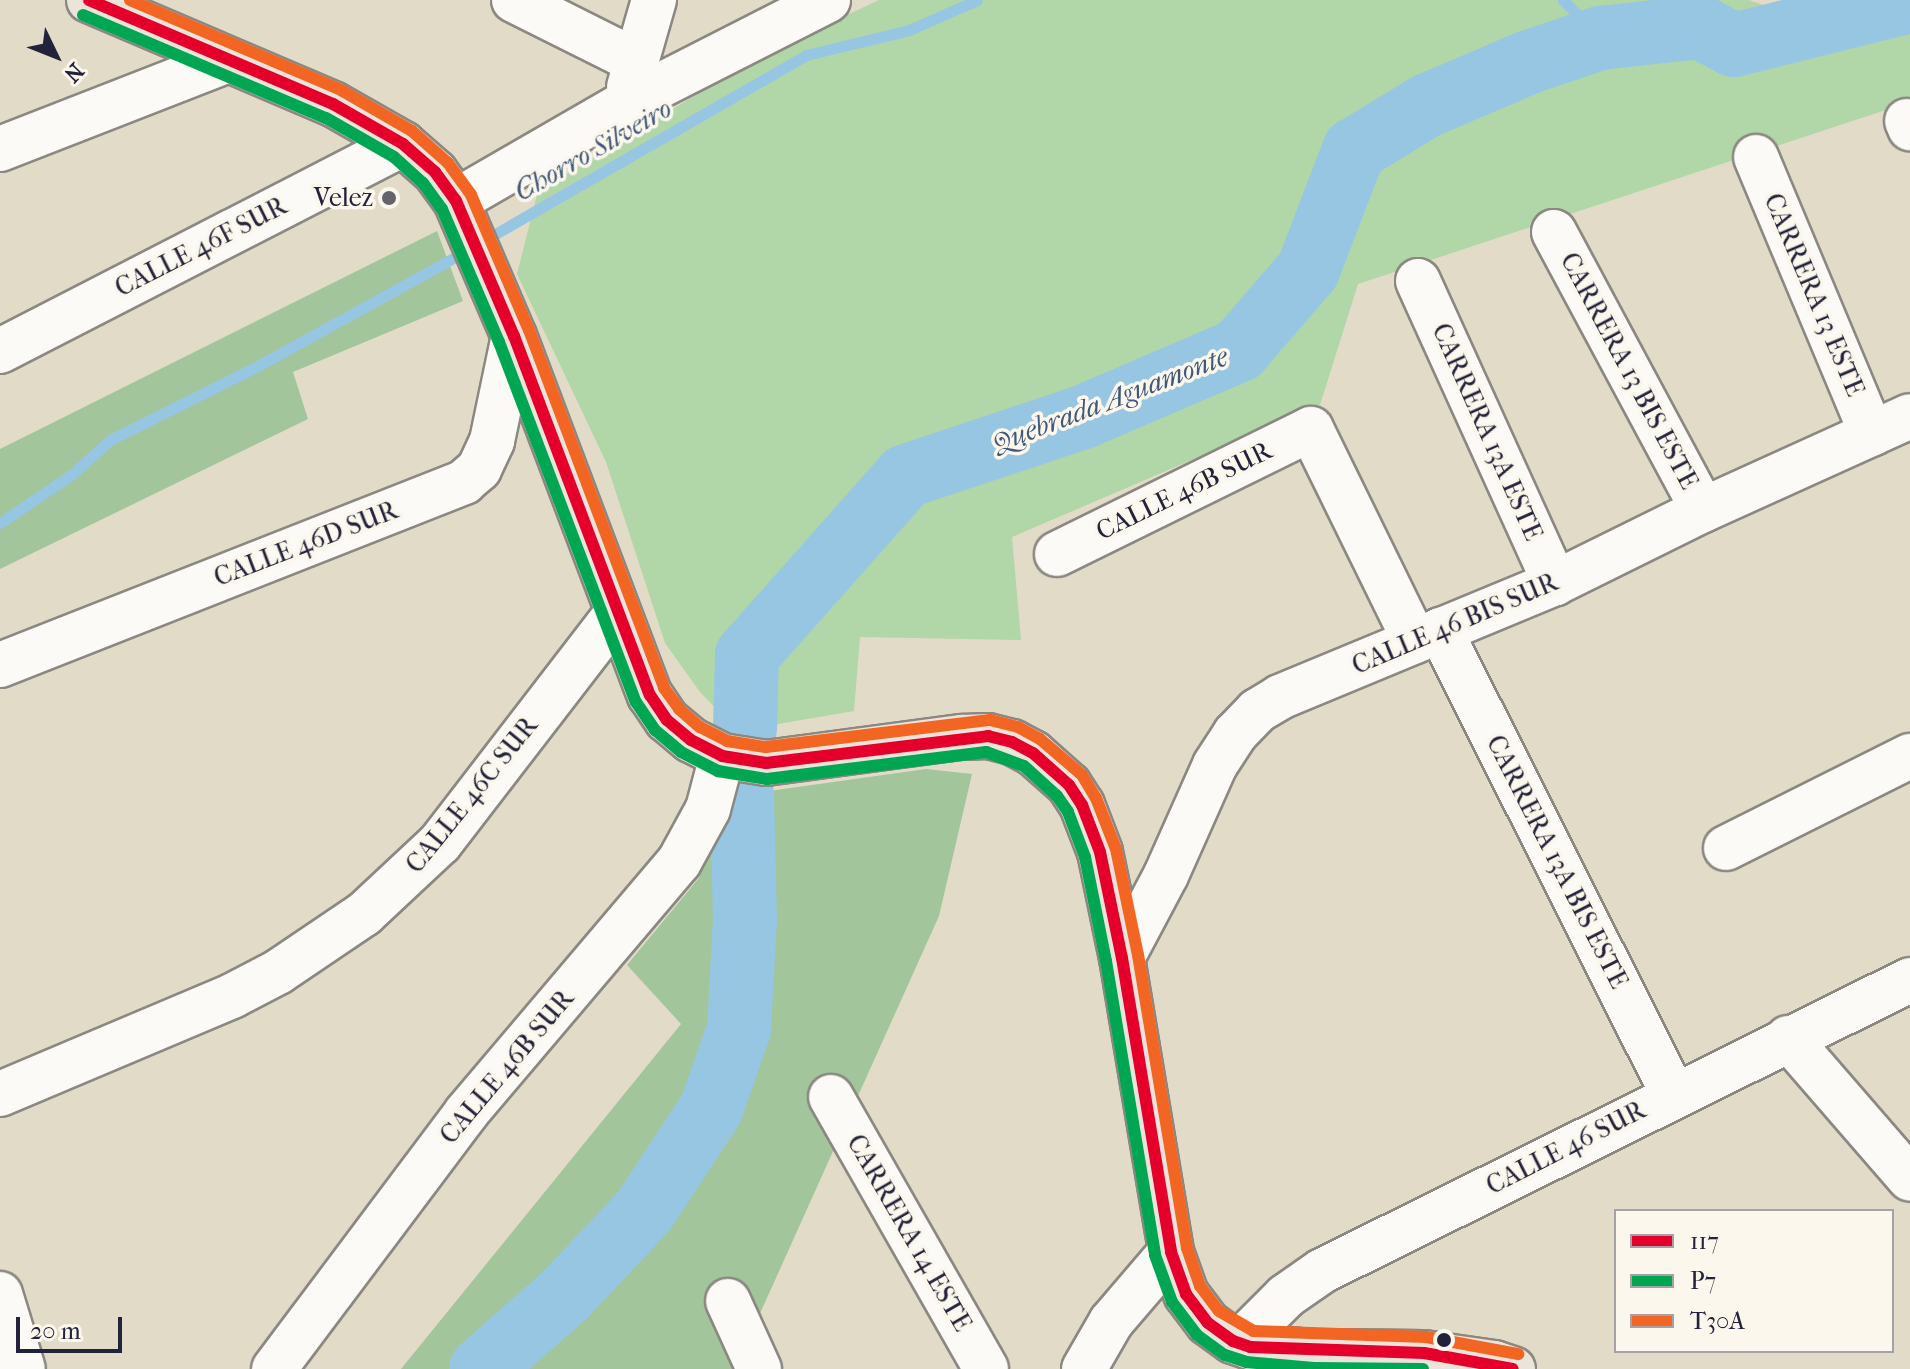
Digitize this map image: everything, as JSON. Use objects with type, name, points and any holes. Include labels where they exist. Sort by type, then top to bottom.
[{"type":"main road","points":[[106,3],[228,60],[333,104],[403,144],[435,172],[461,212],[492,282],[650,695],[667,720],[691,740],[722,756],[766,763],[988,736],[1012,742],[1052,768],[1082,805],[1100,852],[1122,958],[1171,1252],[1196,1310],[1217,1330],[1239,1343],[1314,1352],[1424,1353],[1494,1363],[1513,1369]]},
{"type":"street","points":[[514,0],[636,61]]},
{"type":"street","points":[[624,104],[654,0]]},
{"type":"street","points":[[461,212],[624,104],[828,0]]},
{"type":"street","points":[[0,149],[228,60]]},
{"type":"street","name":"CALLE 46F SUR","points":[[0,351],[403,144]]},
{"type":"street","name":"CARRERA 13 ESTE","points":[[1756,157],[1891,425]]},
{"type":"street","name":"CARRERA 13 BIS ESTE","points":[[1554,232],[1703,510]]},
{"type":"street","name":"CARRERA 13A ESTE","points":[[1418,281],[1555,583]]},
{"type":"street","name":"CALLE 46D SUR","points":[[0,665],[464,482],[479,469],[492,441],[514,336]]},
{"type":"street","name":"CALLE 46 BIS SUR","points":[[1122,958],[1166,875],[1215,765],[1235,734],[1257,711],[1280,697],[1555,583],[1703,510],[1891,425]]},
{"type":"street","name":"CALLE 46B SUR","points":[[1057,554],[1311,429]]},
{"type":"street","name":"CARRERA 13A BIS ESTE","points":[[1311,429],[1428,636],[1673,1094]]},
{"type":"street","name":"CALLE 46C SUR","points":[[0,1094],[232,996],[278,972],[364,914],[440,843],[617,613]]},
{"type":"street","name":"CALLE 46B SUR","points":[[274,1369],[466,1113],[679,862],[708,809],[722,756]]},
{"type":"street","points":[[1726,848],[1910,756]]},
{"type":"street","name":"CALLE 46 SUR","points":[[1239,1343],[1286,1296],[1322,1271],[1673,1094],[1910,980]]},
{"type":"street","points":[[1788,1038],[1910,1179]]},
{"type":"street","name":"CARRERA 14 ESTE","points":[[831,1097],[986,1369]]},
{"type":"street","points":[[1084,1369],[1111,1322],[1171,1252]]},
{"type":"street","points":[[0,1294],[14,1362]]},
{"type":"street","points":[[728,1301],[759,1369]]},
{"type":"green space","points":[[879,0],[1749,0],[1783,12],[1789,0],[1910,0],[1910,102],[1358,284],[1320,405],[1012,537],[1021,640],[860,637],[854,711],[755,728],[726,719],[700,692],[665,643],[606,462],[517,274],[538,191],[758,57]]},
{"type":"green space","points":[[437,231],[463,301],[293,372],[308,419],[0,569],[0,449]]},
{"type":"green space","points":[[926,769],[972,774],[939,916],[735,1369],[401,1369],[681,1024],[627,965],[699,878],[726,797]]},
{"type":"waterway","name":"Chorro Silveiro","points":[[483,241],[806,55],[909,30],[977,0]]},
{"type":"waterway","name":"Chorro Silveiro","points":[[1563,0],[1600,38]]},
{"type":"waterway","name":"Quebrada Aguamonte","points":[[745,729],[747,655],[906,476],[1083,417],[1239,350],[1308,270],[1354,150],[1426,106],[1529,62],[1600,38],[1700,27],[1734,45],[1910,1]]},
{"type":"waterway","name":"Chorro Silveiro","points":[[0,523],[71,475],[110,440],[256,367],[468,250]]},
{"type":"waterway","name":"Quebrada Aguamonte","points":[[481,1369],[563,1297],[644,1211],[711,1109],[739,1029],[745,919],[742,794]]},
{"type":"transit line","name":"117","points":[[89,0],[333,104],[403,144],[435,172],[456,201],[514,336],[650,695],[667,720],[691,740],[722,756],[766,763],[988,736],[1012,742],[1033,753],[1069,785],[1082,805],[1100,852],[1122,958],[1171,1252],[1186,1294],[1208,1323],[1233,1341],[1250,1347],[1424,1353],[1513,1369]]},
{"type":"transit line","name":"T30A","points":[[130,0],[341,90],[412,131],[448,163],[471,195],[529,330],[664,688],[679,709],[700,727],[727,741],[766,747],[990,720],[1018,727],[1040,739],[1082,775],[1096,798],[1116,849],[1138,955],[1187,1248],[1200,1286],[1219,1311],[1253,1331],[1426,1337],[1518,1354]]},
{"type":"transit line","name":"P7","points":[[83,15],[326,118],[394,157],[423,183],[442,209],[499,342],[636,702],[655,730],[681,752],[718,771],[767,779],[986,752],[1024,766],[1057,796],[1068,812],[1085,857],[1106,961],[1155,1255],[1172,1302],[1197,1335],[1225,1355],[1246,1362],[1314,1368],[1423,1369]]},
{"type":"place","name":"Velez","points":[[389,198]]}]
